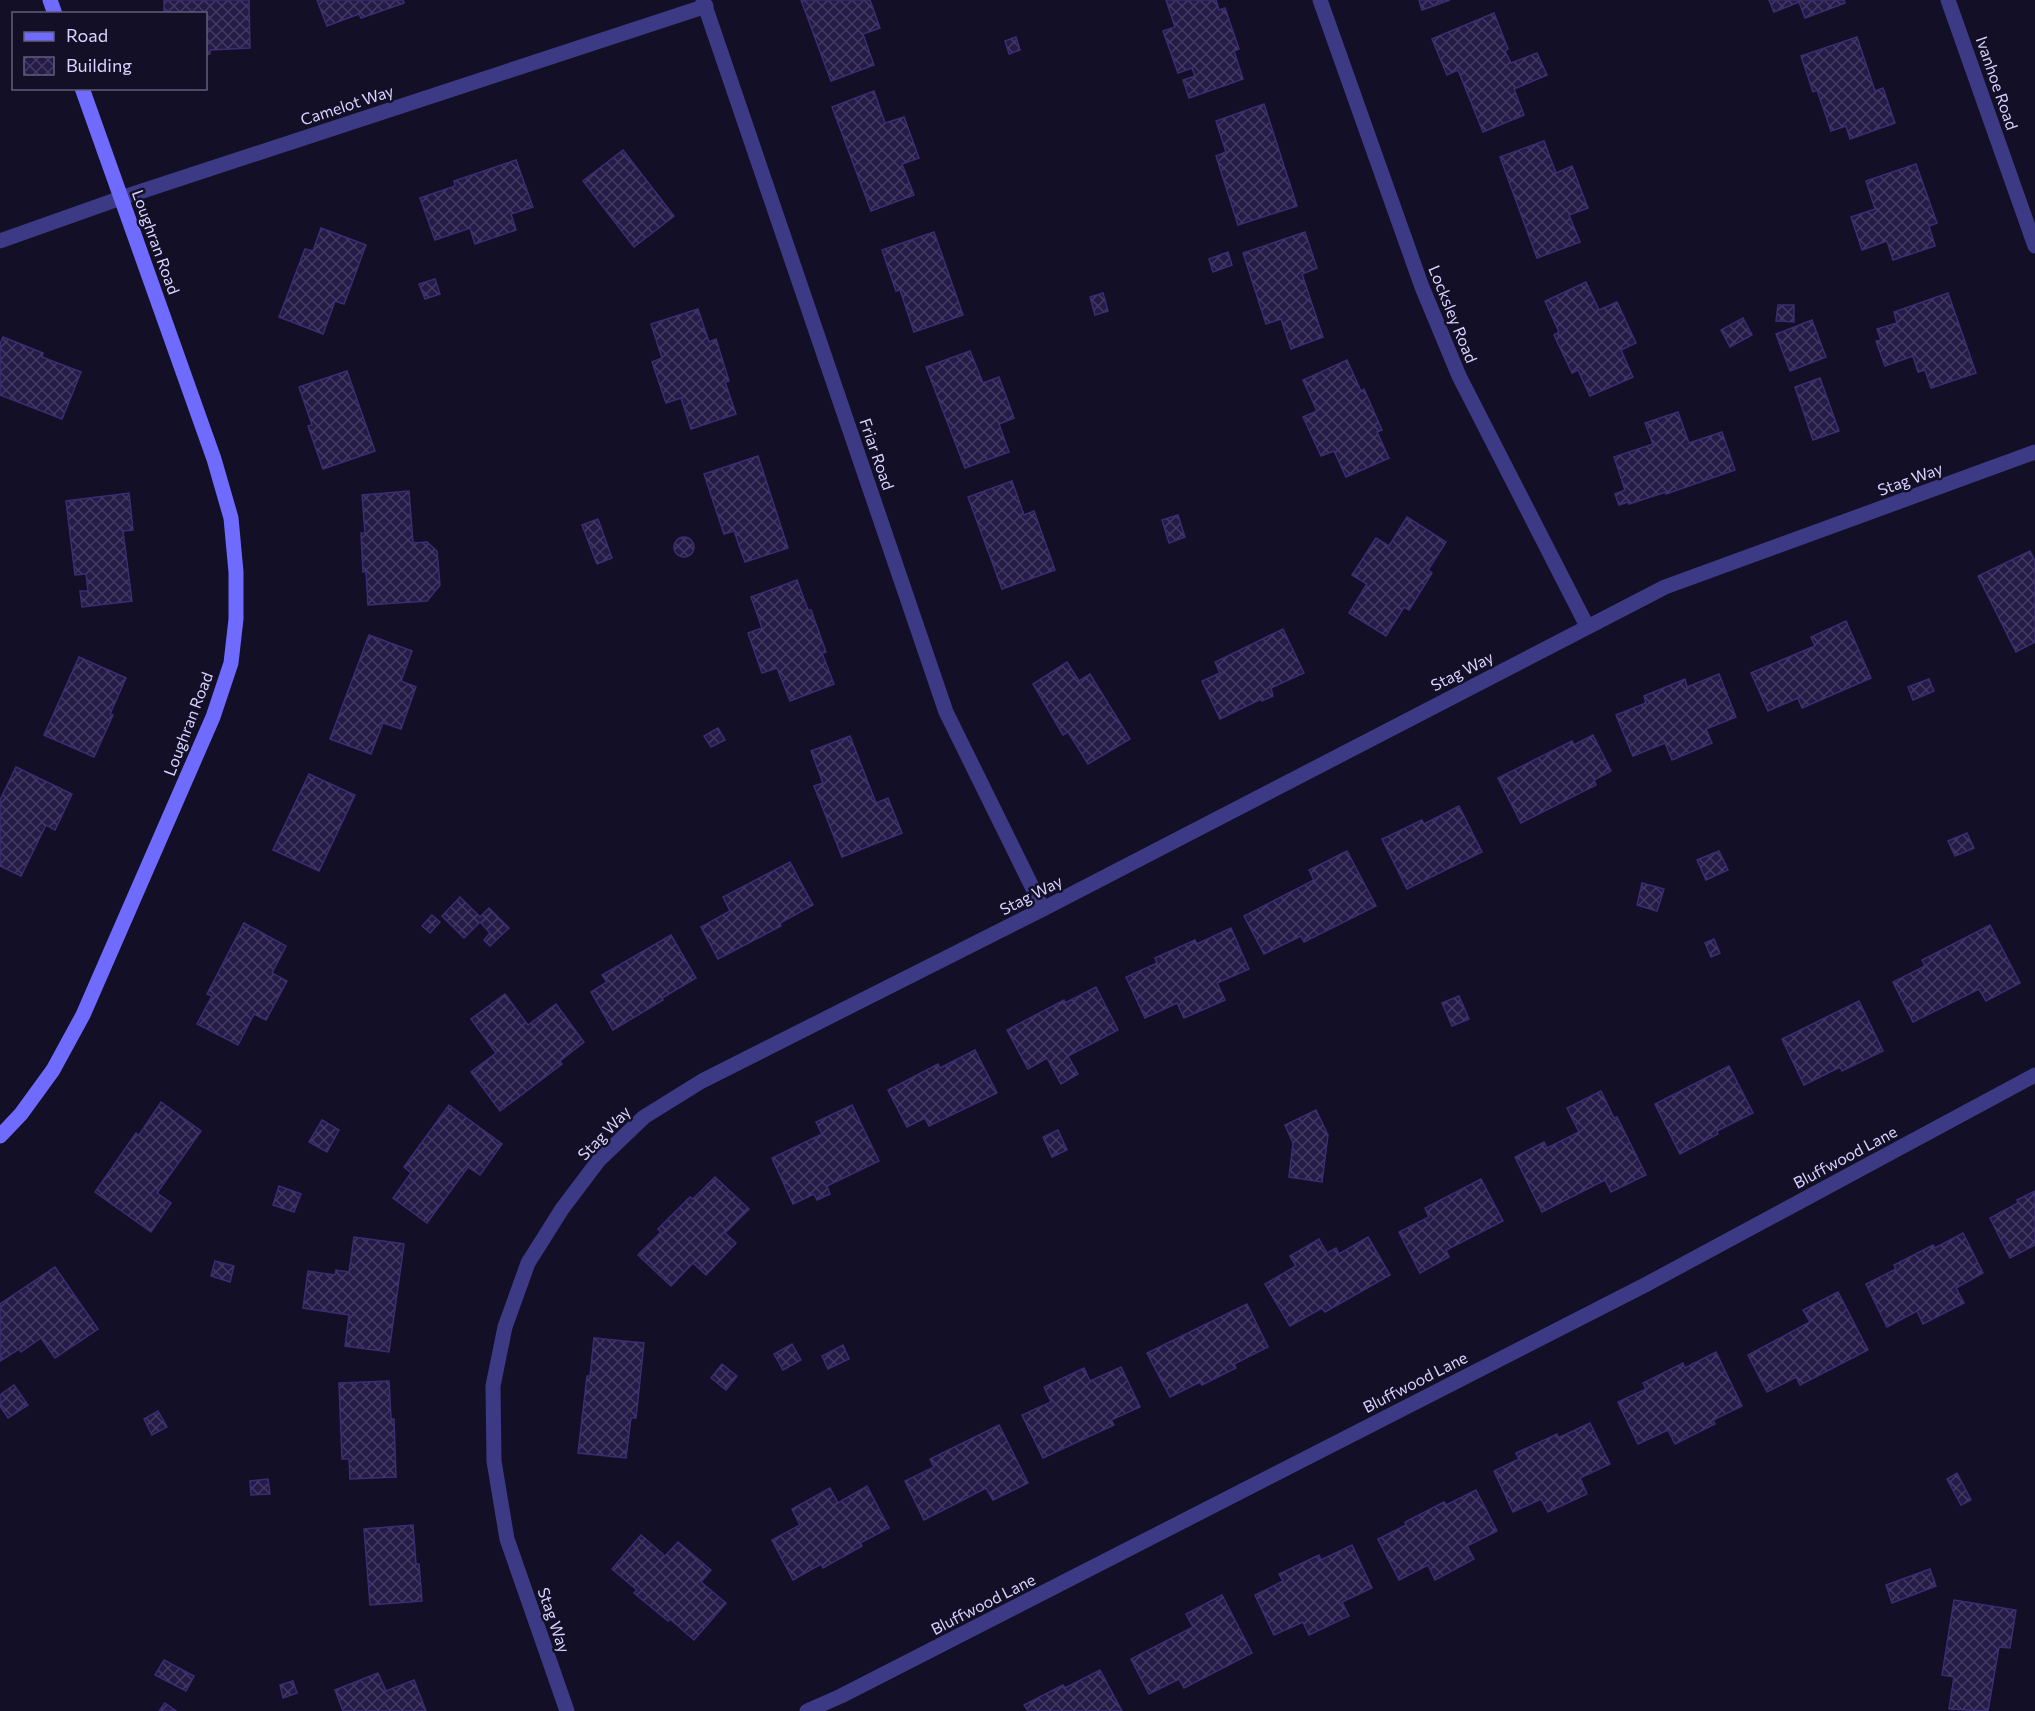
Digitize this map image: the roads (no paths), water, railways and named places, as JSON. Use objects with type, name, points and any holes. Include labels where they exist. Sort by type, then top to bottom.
[{"type":"street","name":"Locksley Road","points":[[1320,0],[1422,287],[1459,376],[1587,626]]},
{"type":"street","name":"Ivanhoe Road","points":[[1948,0],[2035,246]]},
{"type":"street","name":"Camelot Way","points":[[0,241],[121,198],[704,3]]},
{"type":"street","name":"Friar Road","points":[[704,3],[946,712],[1043,909]]},
{"type":"street","name":"Loughran Road","points":[[0,1137],[21,1114],[53,1070],[84,1014],[213,717],[231,663],[236,619],[236,572],[231,518],[214,459],[83,90]]},
{"type":"street","name":"Stag Way","points":[[567,1711],[507,1539],[494,1461],[493,1386],[505,1327],[528,1263],[562,1209],[599,1160],[645,1117],[702,1081],[1043,909],[1665,587],[2035,452]]},
{"type":"street","name":"Bluffwood Lane","points":[[807,1711],[851,1691],[1645,1285],[2035,1075]]}]
